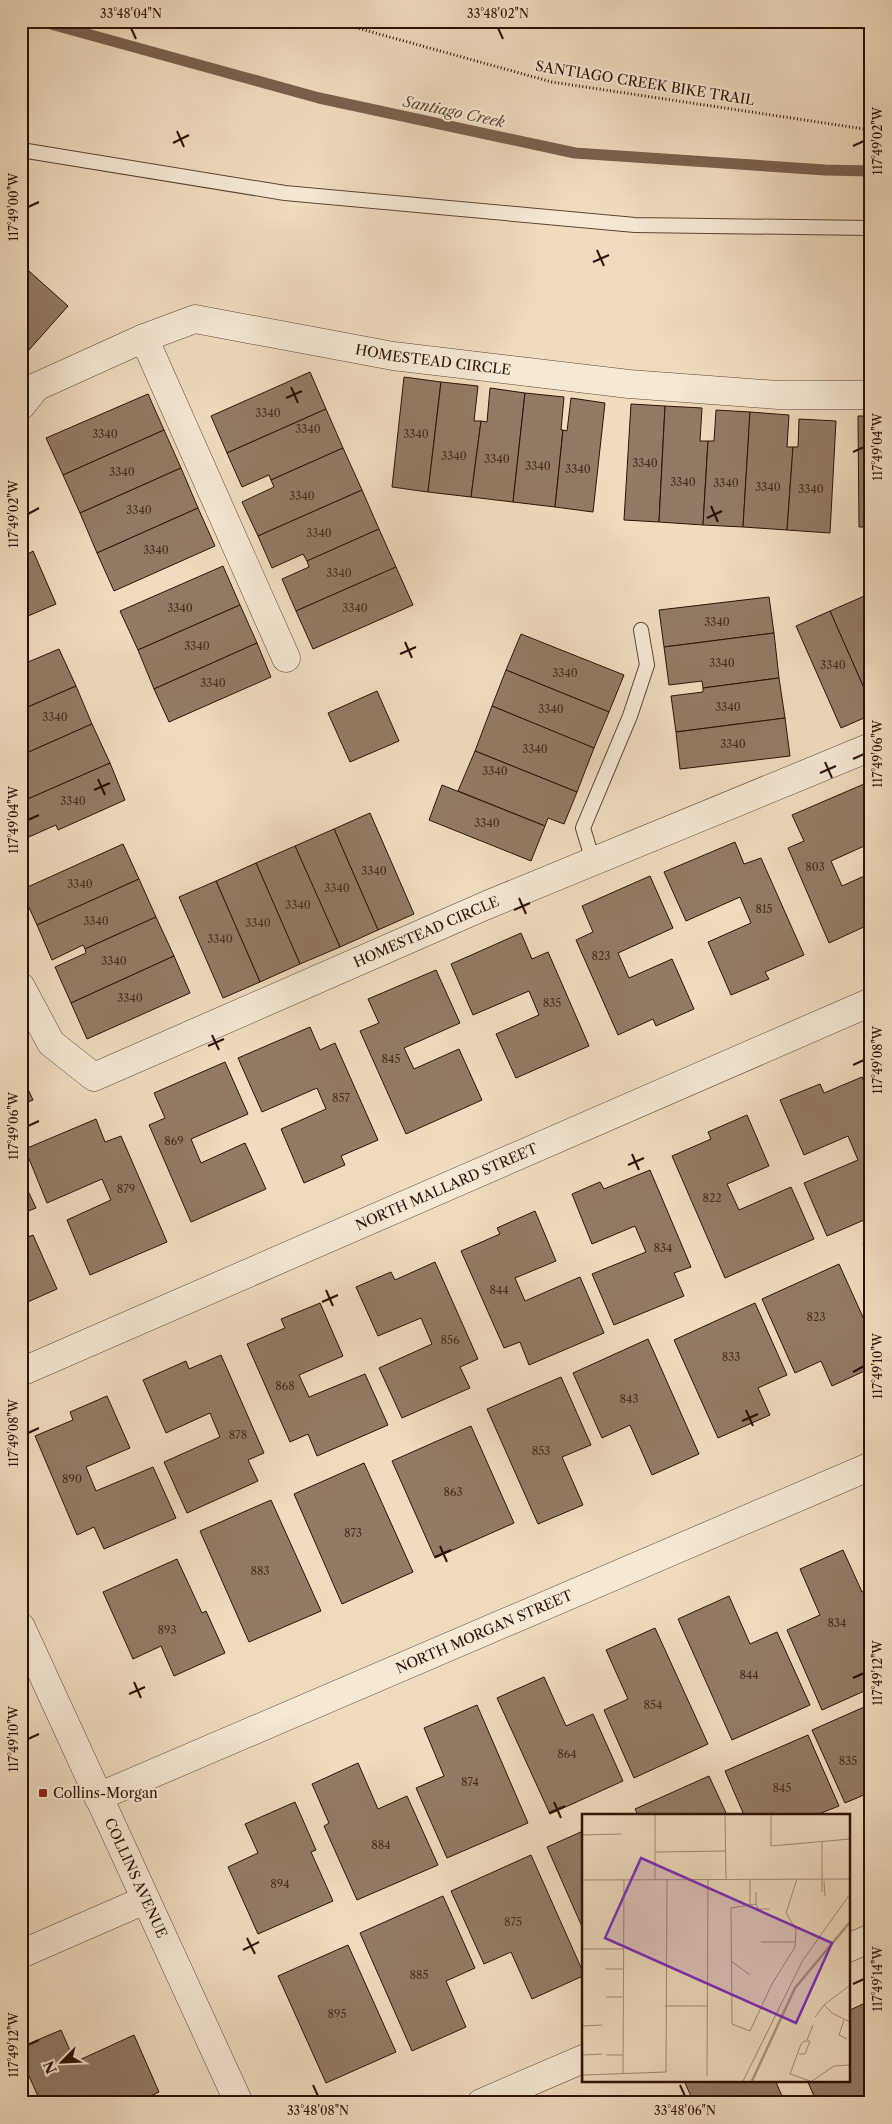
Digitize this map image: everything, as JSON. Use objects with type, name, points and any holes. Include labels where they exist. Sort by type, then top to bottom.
[{"type":"street","name":"HOMESTEAD CIRCLE","points":[[21,406],[36,387],[144,338],[195,319],[393,356],[629,384],[778,395],[871,395]]},
{"type":"street","points":[[144,338],[286,658]]},
{"type":"street","name":"HOMESTEAD CIRCLE","points":[[21,987],[51,1043],[94,1077],[487,905],[871,747]]},
{"type":"street","name":"NORTH MALLARD STREET","points":[[21,1372],[871,1002]]},
{"type":"street","name":"NORTH MORGAN STREET","points":[[98,1797],[871,1466]]},
{"type":"street","name":"COLLINS AVENUE","points":[[21,1626],[239,2103]]},
{"type":"street","points":[[21,1954],[145,1900]]},
{"type":"street","points":[[850,1947],[871,1938]]},
{"type":"street","points":[[481,2103],[582,2060]]},
{"type":"lane","points":[[21,150],[285,193],[615,224],[871,228]]},
{"type":"lane","points":[[593,862],[583,828],[630,716],[646,665],[641,630]]},
{"type":"path","name":"SANTIAGO CREEK BIKE TRAIL","points":[[332,21],[552,82],[871,130]]},
{"type":"building","points":[[851,21],[871,21],[871,23],[851,24]]},
{"type":"building","points":[[21,264],[68,306],[21,359]]},
{"type":"building","points":[[310,372],[326,409],[227,453],[211,416]]},
{"type":"building","points":[[404,377],[441,382],[428,492],[392,487]]},
{"type":"building","points":[[441,382],[478,386],[474,421],[481,421],[471,497],[428,492]]},
{"type":"building","points":[[490,388],[525,393],[513,502],[471,497],[481,421],[487,422]]},
{"type":"building","points":[[525,393],[564,397],[561,430],[563,430],[555,507],[513,502]]},
{"type":"building","points":[[148,394],[164,430],[63,475],[46,438]]},
{"type":"building","points":[[571,398],[605,403],[593,512],[555,507],[563,430],[567,431]]},
{"type":"building","points":[[631,404],[665,406],[659,522],[624,520]]},
{"type":"building","points":[[665,406],[702,408],[700,441],[708,441],[703,525],[659,522]]},
{"type":"building","points":[[326,409],[343,448],[271,480],[269,475],[242,487],[227,453]]},
{"type":"building","points":[[716,410],[750,412],[743,527],[703,525],[708,441],[714,441]]},
{"type":"building","points":[[750,412],[789,415],[787,447],[793,447],[787,530],[743,527]]},
{"type":"building","points":[[858,416],[871,416],[871,527],[859,527]]},
{"type":"building","points":[[799,419],[836,421],[830,533],[787,530],[793,447],[798,447]]},
{"type":"building","points":[[164,430],[181,468],[80,513],[63,475]]},
{"type":"building","points":[[343,448],[362,490],[258,536],[242,502],[274,487],[271,480]]},
{"type":"building","points":[[181,468],[198,508],[97,553],[80,513]]},
{"type":"building","points":[[362,490],[379,529],[307,561],[303,554],[272,568],[258,536]]},
{"type":"building","points":[[198,508],[215,546],[114,591],[97,553]]},
{"type":"building","points":[[379,529],[396,567],[296,611],[282,579],[309,567],[307,561]]},
{"type":"building","points":[[21,539],[28,554],[33,551],[56,604],[21,619]]},
{"type":"building","points":[[223,566],[240,605],[138,650],[120,611]]},
{"type":"building","points":[[396,567],[413,605],[313,649],[296,611]]},
{"type":"building","points":[[869,594],[871,599],[871,704],[830,611]]},
{"type":"building","points":[[769,597],[774,633],[664,647],[659,610]]},
{"type":"building","points":[[240,605],[257,643],[154,689],[138,650]]},
{"type":"building","points":[[830,611],[871,704],[871,715],[841,728],[796,626]]},
{"type":"building","points":[[774,633],[779,678],[703,688],[702,681],[669,685],[664,647]]},
{"type":"building","points":[[521,634],[624,675],[609,712],[506,670]]},
{"type":"building","points":[[257,643],[271,677],[169,722],[154,689]]},
{"type":"building","points":[[59,649],[76,686],[21,710],[21,665]]},
{"type":"building","points":[[506,670],[609,712],[594,748],[492,706]]},
{"type":"building","points":[[779,678],[785,718],[676,732],[671,696],[703,692],[703,688]]},
{"type":"building","points":[[76,686],[92,724],[22,755],[21,710]]},
{"type":"building","points":[[377,691],[399,741],[350,762],[328,713]]},
{"type":"building","points":[[492,706],[594,748],[577,792],[475,751]]},
{"type":"building","points":[[785,718],[790,756],[680,769],[676,732]]},
{"type":"building","points":[[92,724],[110,763],[21,802],[21,761],[24,760],[22,755]]},
{"type":"building","points":[[475,751],[577,792],[564,824],[548,818],[545,826],[458,791]]},
{"type":"building","points":[[110,763],[125,800],[58,830],[56,825],[22,840],[21,802]]},
{"type":"building","points":[[864,784],[871,799],[871,843],[831,861],[842,886],[871,873],[871,932],[869,933],[866,926],[829,943],[788,848],[804,841],[792,815]]},
{"type":"building","points":[[442,785],[545,826],[531,861],[429,820]]},
{"type":"building","points":[[370,813],[414,914],[378,930],[334,829]]},
{"type":"building","points":[[334,829],[378,930],[340,947],[295,846]]},
{"type":"building","points":[[735,842],[744,864],[761,858],[804,955],[765,972],[769,979],[731,995],[708,942],[751,923],[740,897],[686,921],[664,872]]},
{"type":"building","points":[[123,844],[139,879],[37,925],[21,890]]},
{"type":"building","points":[[295,846],[340,947],[300,964],[256,863]]},
{"type":"building","points":[[256,863],[300,964],[260,982],[216,881]]},
{"type":"building","points":[[650,876],[673,928],[618,953],[629,978],[672,959],[694,1009],[656,1026],[653,1019],[618,1035],[576,940],[593,932],[582,906]]},
{"type":"building","points":[[139,879],[156,917],[85,949],[83,945],[52,960],[37,925]]},
{"type":"building","points":[[216,881],[260,982],[223,998],[179,897]]},
{"type":"building","points":[[156,917],[174,956],[71,1003],[55,967],[86,953],[85,949]]},
{"type":"building","points":[[521,933],[532,959],[548,952],[589,1046],[516,1078],[496,1034],[539,1015],[529,991],[473,1015],[451,964]]},
{"type":"building","points":[[174,956],[190,993],[87,1039],[71,1003]]},
{"type":"building","points":[[436,970],[460,1023],[404,1048],[414,1069],[459,1049],[482,1100],[406,1134],[360,1031],[379,1023],[368,999]]},
{"type":"building","points":[[310,1027],[320,1050],[335,1043],[378,1140],[341,1156],[345,1165],[304,1183],[281,1129],[326,1109],[317,1088],[262,1112],[238,1058]]},
{"type":"building","points":[[225,1062],[248,1114],[191,1139],[201,1163],[245,1143],[266,1189],[191,1222],[149,1125],[165,1118],[154,1093]]},
{"type":"building","points":[[21,1074],[33,1100],[21,1105]]},
{"type":"building","points":[[862,1077],[871,1098],[871,1217],[827,1236],[804,1183],[858,1160],[848,1136],[804,1155],[780,1100],[820,1084],[824,1093]]},
{"type":"building","points":[[747,1115],[769,1166],[727,1184],[739,1210],[791,1187],[814,1239],[725,1278],[672,1156],[711,1139],[708,1132]]},
{"type":"building","points":[[96,1119],[105,1142],[121,1136],[167,1242],[90,1275],[67,1220],[111,1200],[102,1179],[47,1203],[25,1149]]},
{"type":"building","points":[[650,1170],[691,1267],[674,1273],[684,1296],[614,1325],[592,1274],[646,1252],[635,1226],[592,1244],[572,1194],[600,1182],[604,1189]]},
{"type":"building","points":[[21,1176],[36,1208],[21,1214]]},
{"type":"building","points":[[535,1211],[556,1261],[515,1278],[525,1301],[580,1277],[604,1333],[529,1365],[520,1342],[504,1348],[461,1251],[500,1234],[497,1228]]},
{"type":"building","points":[[33,1235],[57,1289],[21,1305],[21,1240]]},
{"type":"building","points":[[871,1240],[871,1262],[863,1244]]},
{"type":"building","points":[[435,1262],[478,1359],[460,1367],[470,1388],[402,1418],[379,1368],[432,1344],[421,1318],[378,1336],[356,1287],[391,1272],[395,1280]]},
{"type":"building","points":[[839,1264],[871,1335],[871,1368],[832,1386],[821,1361],[795,1373],[762,1299]]},
{"type":"building","points":[[320,1303],[343,1356],[299,1375],[309,1397],[365,1374],[388,1425],[317,1456],[308,1434],[290,1442],[247,1344],[285,1328],[281,1319]]},
{"type":"building","points":[[755,1303],[787,1375],[758,1388],[770,1415],[718,1438],[674,1340]]},
{"type":"building","points":[[648,1339],[699,1454],[652,1475],[630,1425],[602,1438],[573,1373]]},
{"type":"building","points":[[221,1355],[264,1453],[248,1460],[258,1481],[187,1513],[164,1462],[220,1437],[210,1413],[166,1433],[143,1380],[186,1361],[189,1369]]},
{"type":"building","points":[[561,1377],[591,1445],[562,1457],[583,1505],[538,1524],[487,1409]]},
{"type":"building","points":[[107,1396],[130,1448],[86,1467],[96,1491],[153,1467],[176,1518],[104,1549],[94,1527],[77,1535],[35,1436],[73,1420],[70,1412]]},
{"type":"building","points":[[471,1426],[514,1523],[435,1558],[392,1461]]},
{"type":"building","points":[[364,1463],[413,1572],[342,1604],[294,1494]]},
{"type":"building","points":[[271,1500],[321,1611],[249,1642],[200,1531]]},
{"type":"building","points":[[843,1550],[862,1592],[870,1589],[871,1591],[871,1688],[822,1710],[787,1630],[820,1615],[800,1569]]},
{"type":"building","points":[[177,1559],[202,1613],[206,1611],[225,1653],[174,1676],[161,1646],[133,1659],[103,1592]]},
{"type":"building","points":[[729,1596],[750,1644],[777,1632],[810,1705],[732,1740],[678,1619]]},
{"type":"building","points":[[655,1628],[708,1744],[634,1778],[604,1710],[628,1699],[606,1650]]},
{"type":"building","points":[[544,1677],[566,1726],[593,1714],[623,1781],[550,1814],[497,1698]]},
{"type":"building","points":[[871,1704],[871,1792],[845,1803],[812,1730]]},
{"type":"building","points":[[477,1705],[528,1823],[447,1858],[416,1788],[444,1776],[424,1728]]},
{"type":"building","points":[[808,1735],[839,1806],[819,1814],[744,1814],[725,1771]]},
{"type":"building","points":[[358,1763],[378,1809],[407,1796],[438,1865],[357,1900],[324,1826],[329,1823],[312,1784]]},
{"type":"building","points":[[709,1776],[727,1814],[638,1814],[635,1809]]},
{"type":"building","points":[[295,1802],[316,1850],[311,1852],[333,1901],[258,1934],[228,1867],[258,1853],[245,1824]]},
{"type":"building","points":[[582,1831],[582,1927],[547,1847]]},
{"type":"building","points":[[531,1855],[582,1970],[582,1976],[532,1999],[511,1952],[484,1964],[451,1891]]},
{"type":"building","points":[[21,1869],[28,1884],[21,1887]]},
{"type":"building","points":[[443,1896],[475,1968],[446,1981],[466,2027],[412,2051],[360,1933]]},
{"type":"building","points":[[348,1945],[396,2052],[326,2083],[278,1976]]},
{"type":"building","points":[[863,2004],[871,2021],[871,2103],[817,2103],[808,2082],[850,2082],[850,2010]]},
{"type":"building","points":[[61,2030],[75,2062],[134,2035],[159,2092],[136,2103],[41,2103],[21,2058],[21,2047]]},
{"type":"building","points":[[776,2082],[785,2103],[694,2103],[685,2083]]},
{"type":"building","points":[[21,2084],[29,2103],[21,2103]]},
{"type":"waterway","name":"Santiago Creek","points":[[40,21],[319,98],[575,153],[825,170],[871,171]]},
{"type":"place","name":"Collins-Morgan","points":[[43,1793]]}]
